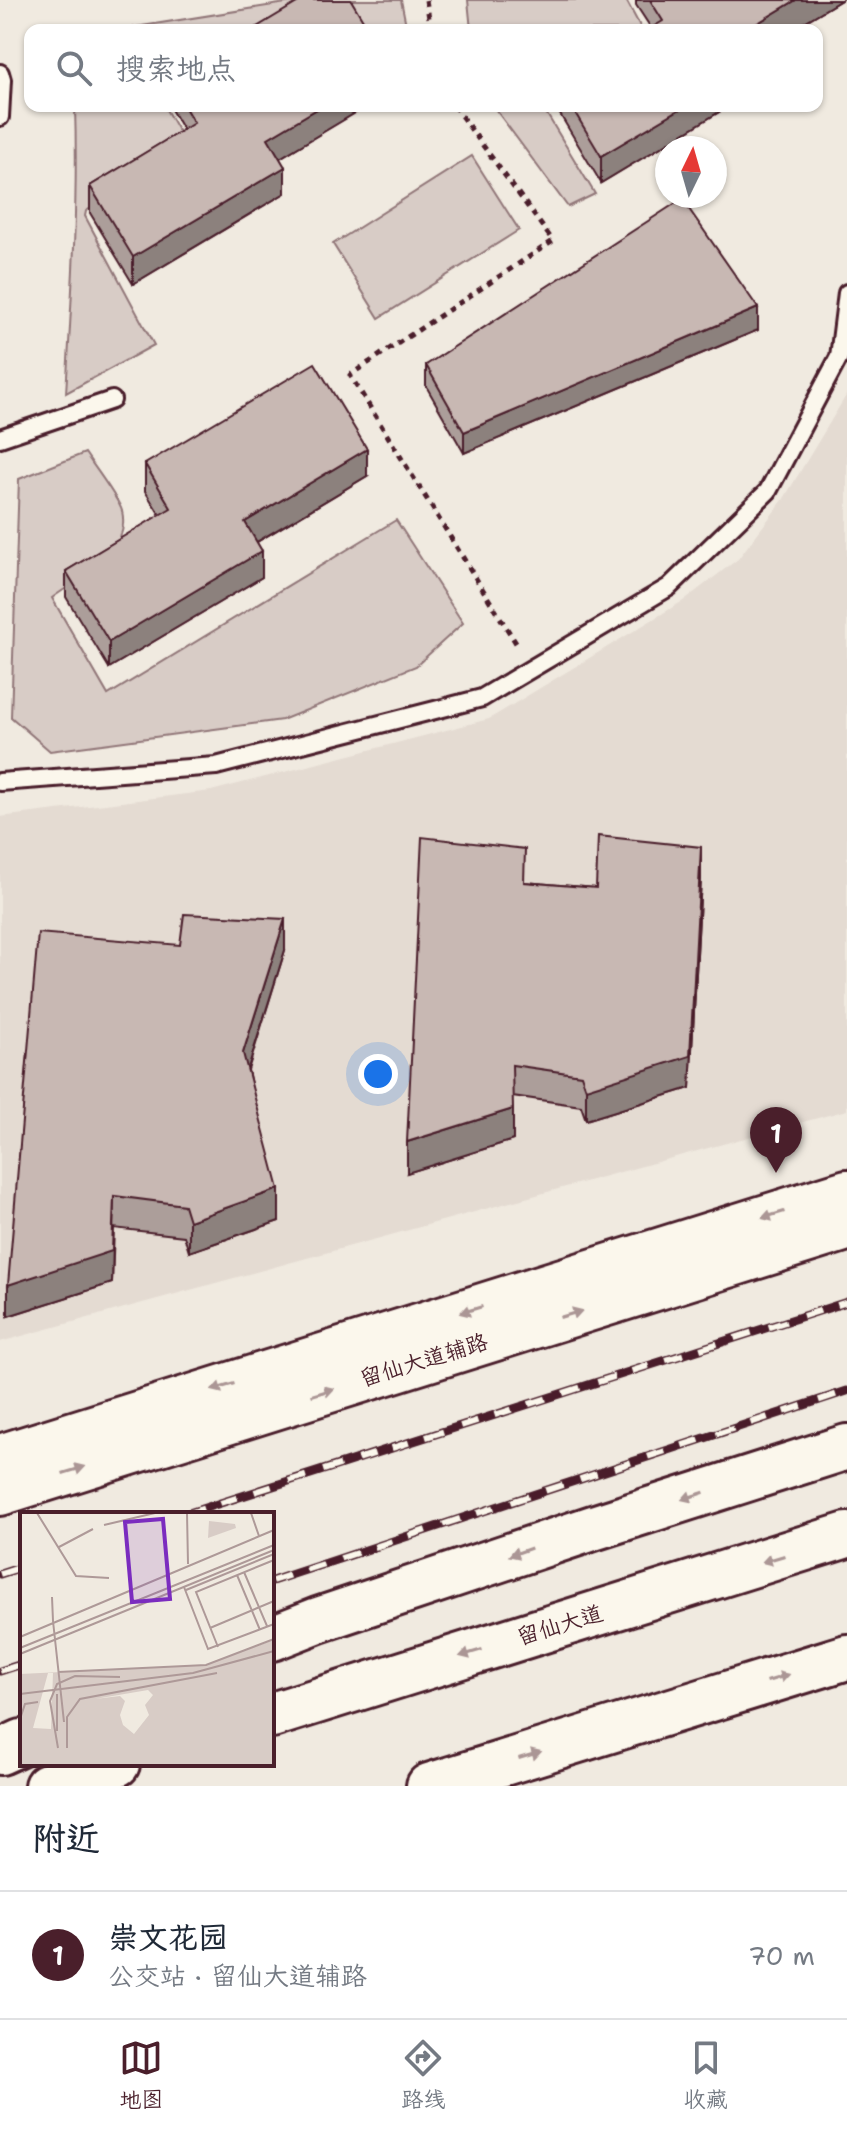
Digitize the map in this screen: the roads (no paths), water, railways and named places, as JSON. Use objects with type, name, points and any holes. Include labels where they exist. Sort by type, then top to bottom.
[{"type":"main road","name":"留仙大道辅路","points":[[0,1457],[847,1192]]},
{"type":"main road","name":"留仙大道辅路","points":[[0,1493],[847,1228]]},
{"type":"main road","points":[[274,1637],[593,1528],[847,1447]]},
{"type":"main road","name":"留仙大道","points":[[274,1714],[847,1535]]},
{"type":"main road","points":[[429,1786],[847,1657]]},
{"type":"main road","points":[[0,1752],[20,1743]]},
{"type":"main road","points":[[47,1786],[111,1766]]},
{"type":"lane","points":[[0,73],[0,117]]},
{"type":"lane","points":[[0,782],[216,766],[482,698],[669,587],[768,491],[839,357],[847,293]]},
{"type":"lane","points":[[0,438],[112,400]]},
{"type":"railway","points":[[192,1512],[847,1302]]},
{"type":"railway","points":[[274,1580],[847,1391]]},
{"type":"railway","points":[[0,1574],[20,1568]]},
{"type":"railway","points":[[0,1671],[20,1665]]},
{"type":"place","name":"崇文花园","points":[[776,1173]]}]
